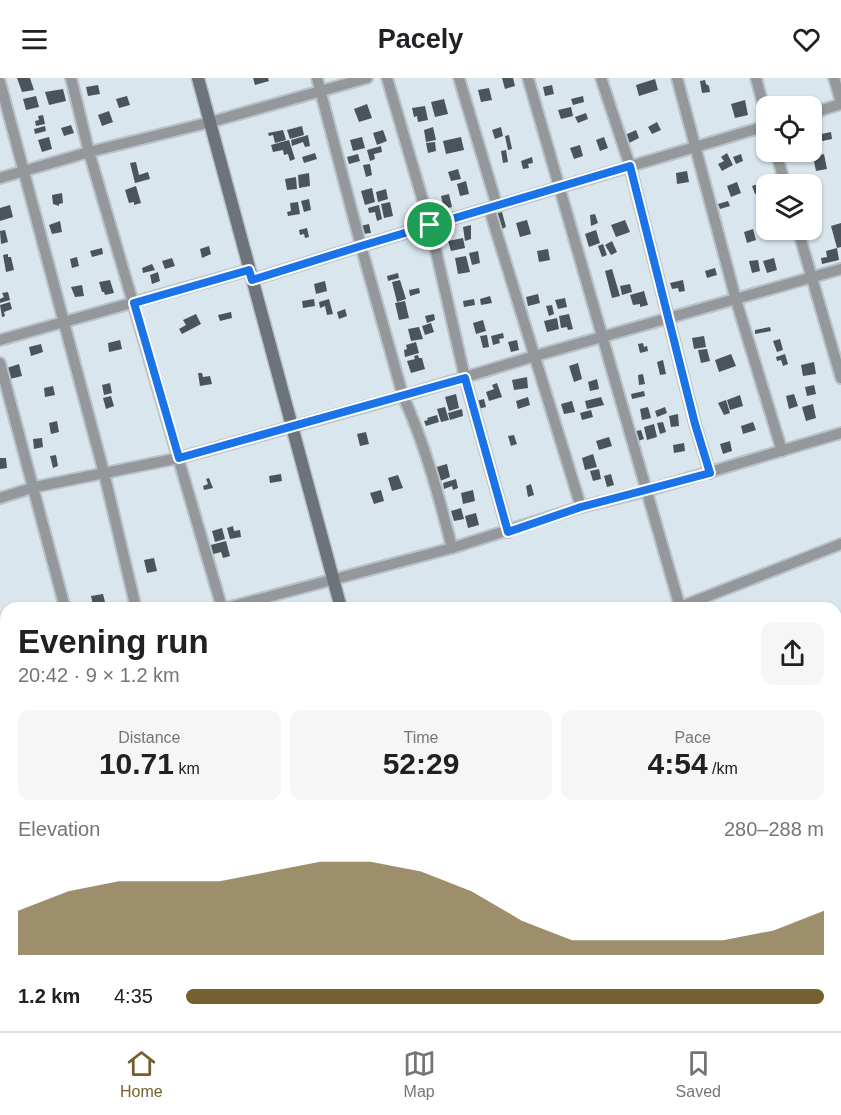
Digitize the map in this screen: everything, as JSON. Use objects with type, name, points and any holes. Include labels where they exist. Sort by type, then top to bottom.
[{"type":"street","points":[[71,78],[89,152],[222,602]]},
{"type":"street","points":[[198,78],[339,602]]},
{"type":"street","points":[[317,78],[403,396],[411,413],[452,548]]},
{"type":"street","points":[[0,178],[367,78]]},
{"type":"street","points":[[387,78],[430,225],[465,378],[508,532]]},
{"type":"street","points":[[459,78],[535,356],[581,507]]},
{"type":"street","points":[[528,78],[678,602]]},
{"type":"street","points":[[601,78],[630,166],[695,424],[710,473]]},
{"type":"street","points":[[677,78],[736,300],[782,451]]},
{"type":"street","points":[[756,78],[761,96]]},
{"type":"street","points":[[822,110],[841,103],[834,78]]},
{"type":"street","points":[[0,82],[104,473],[135,602]]},
{"type":"street","points":[[0,340],[134,303],[361,246],[756,129]]},
{"type":"street","points":[[801,240],[841,378]]},
{"type":"street","points":[[0,498],[34,488],[179,458],[403,396],[841,269]]},
{"type":"street","points":[[0,363],[63,602]]},
{"type":"street","points":[[248,602],[452,548],[581,507],[710,473],[841,433]]},
{"type":"street","points":[[692,602],[841,544]]},
{"type":"building","points":[[17,78],[30,78],[34,90],[22,92]]},
{"type":"building","points":[[253,78],[268,78],[269,81],[255,85]]},
{"type":"building","points":[[502,78],[513,78],[515,86],[505,89]]},
{"type":"building","points":[[655,79],[658,90],[639,96],[636,85]]},
{"type":"building","points":[[705,80],[710,92],[702,93],[700,81]]},
{"type":"building","points":[[98,85],[100,94],[88,96],[86,87]]},
{"type":"building","points":[[552,85],[554,94],[545,96],[543,87]]},
{"type":"building","points":[[489,88],[492,100],[481,102],[478,90]]},
{"type":"building","points":[[63,89],[66,101],[49,105],[45,92]]},
{"type":"building","points":[[36,96],[39,107],[26,110],[23,99]]},
{"type":"building","points":[[127,96],[130,105],[119,108],[116,99]]},
{"type":"building","points":[[583,96],[584,102],[573,105],[571,99]]},
{"type":"building","points":[[444,99],[448,114],[435,117],[431,102]]},
{"type":"building","points":[[745,100],[748,115],[735,118],[731,104]]},
{"type":"building","points":[[367,104],[372,118],[359,122],[354,109]]},
{"type":"building","points":[[425,106],[428,120],[418,122],[412,108]]},
{"type":"building","points":[[571,107],[573,116],[561,119],[558,110]]},
{"type":"building","points":[[109,111],[113,122],[102,126],[98,115]]},
{"type":"building","points":[[586,113],[588,119],[578,123],[575,117]]},
{"type":"building","points":[[43,115],[45,124],[36,126],[35,121],[39,120],[38,116]]},
{"type":"building","points":[[657,122],[661,130],[652,134],[648,127]]},
{"type":"building","points":[[71,125],[74,133],[64,136],[61,128]]},
{"type":"building","points":[[45,126],[46,131],[35,134],[34,129]]},
{"type":"building","points":[[302,126],[304,135],[290,139],[287,130]]},
{"type":"building","points":[[433,127],[436,140],[426,142],[424,130]]},
{"type":"building","points":[[501,127],[503,136],[495,139],[492,130]]},
{"type":"building","points":[[283,130],[286,140],[275,143],[273,135],[269,136],[268,133]]},
{"type":"building","points":[[383,130],[387,141],[377,145],[373,133]]},
{"type":"building","points":[[636,130],[639,138],[627,144],[623,136]]},
{"type":"building","points":[[831,132],[832,139],[822,141],[822,134]]},
{"type":"building","points":[[308,135],[310,146],[305,147],[303,142],[292,146],[291,140]]},
{"type":"building","points":[[509,135],[512,149],[508,150],[505,136]]},
{"type":"building","points":[[49,137],[52,149],[42,152],[38,140]]},
{"type":"building","points":[[362,137],[365,148],[353,151],[350,140]]},
{"type":"building","points":[[461,137],[464,150],[446,154],[443,141]]},
{"type":"building","points":[[604,137],[608,148],[600,151],[596,140]]},
{"type":"building","points":[[289,140],[295,159],[290,161],[288,154],[284,155],[283,150],[273,152],[271,145]]},
{"type":"building","points":[[435,142],[436,151],[428,153],[426,143]]},
{"type":"building","points":[[580,145],[583,156],[574,159],[570,148]]},
{"type":"building","points":[[381,146],[382,152],[374,154],[375,159],[370,161],[367,150]]},
{"type":"building","points":[[506,150],[508,162],[503,163],[501,151]]},
{"type":"building","points":[[315,153],[317,159],[304,163],[302,157]]},
{"type":"building","points":[[727,153],[733,165],[722,171],[718,164],[724,161],[721,157]]},
{"type":"building","points":[[358,154],[360,161],[349,164],[347,157]]},
{"type":"building","points":[[741,154],[743,161],[736,164],[733,157]]},
{"type":"building","points":[[824,154],[827,169],[816,171],[814,162],[822,162],[822,155]]},
{"type":"building","points":[[532,157],[533,163],[528,164],[529,168],[523,169],[521,161]]},
{"type":"building","points":[[136,162],[139,175],[148,172],[150,179],[135,183],[130,163]]},
{"type":"building","points":[[370,164],[372,175],[366,177],[363,165]]},
{"type":"building","points":[[458,169],[461,179],[451,181],[448,172]]},
{"type":"building","points":[[687,171],[689,182],[677,184],[676,173]]},
{"type":"building","points":[[309,173],[310,186],[299,188],[298,175]]},
{"type":"building","points":[[296,177],[297,189],[287,190],[285,179]]},
{"type":"building","points":[[466,181],[469,194],[460,196],[457,184]]},
{"type":"building","points":[[737,182],[741,193],[731,197],[727,186]]},
{"type":"building","points":[[136,186],[141,203],[134,205],[134,202],[129,203],[125,190]]},
{"type":"building","points":[[372,188],[375,202],[365,205],[361,191]]},
{"type":"building","points":[[386,189],[388,199],[378,202],[376,192]]},
{"type":"building","points":[[62,193],[63,203],[59,206],[53,204],[52,195]]},
{"type":"building","points":[[449,194],[452,207],[444,209],[441,196]]},
{"type":"building","points":[[309,199],[311,210],[304,212],[301,201]]},
{"type":"building","points":[[728,201],[730,206],[720,209],[718,204]]},
{"type":"building","points":[[298,202],[300,214],[288,216],[287,212],[291,211],[290,203]]},
{"type":"building","points":[[390,202],[393,216],[384,218],[381,204]]},
{"type":"building","points":[[10,205],[13,217],[0,221],[0,208]]},
{"type":"building","points":[[379,205],[382,219],[377,221],[375,212],[369,213],[368,208]]},
{"type":"building","points":[[502,212],[506,227],[502,229],[500,223],[497,224],[494,214]]},
{"type":"building","points":[[595,214],[598,223],[591,226],[590,215]]},
{"type":"building","points":[[527,220],[531,234],[520,237],[516,223]]},
{"type":"building","points":[[625,220],[630,232],[616,237],[611,225]]},
{"type":"building","points":[[60,221],[62,232],[52,234],[49,225]]},
{"type":"building","points":[[841,223],[841,247],[837,248],[831,226]]},
{"type":"building","points":[[369,224],[371,233],[362,234],[360,226]]},
{"type":"building","points":[[471,225],[471,239],[465,241],[463,227]]},
{"type":"building","points":[[307,228],[309,237],[305,238],[304,234],[300,235],[299,230]]},
{"type":"building","points":[[753,229],[756,240],[747,243],[744,232]]},
{"type":"building","points":[[5,230],[8,242],[1,244],[0,231]]},
{"type":"building","points":[[596,230],[600,243],[589,247],[585,234]]},
{"type":"building","points":[[463,238],[465,248],[451,251],[448,241]]},
{"type":"building","points":[[612,241],[617,252],[611,255],[605,245]]},
{"type":"building","points":[[603,244],[607,255],[602,257],[598,246]]},
{"type":"building","points":[[209,246],[211,254],[202,258],[200,249]]},
{"type":"building","points":[[102,248],[103,254],[92,257],[90,251]]},
{"type":"building","points":[[837,248],[839,260],[822,264],[821,258],[827,257],[826,251]]},
{"type":"building","points":[[548,249],[550,260],[539,262],[537,251]]},
{"type":"building","points":[[478,251],[480,263],[472,265],[469,253]]},
{"type":"building","points":[[8,254],[14,270],[6,272],[3,255]]},
{"type":"building","points":[[466,256],[470,272],[458,274],[455,258]]},
{"type":"building","points":[[77,257],[79,266],[72,268],[70,259]]},
{"type":"building","points":[[172,258],[175,266],[165,269],[162,261]]},
{"type":"building","points":[[774,258],[777,270],[767,273],[763,261]]},
{"type":"building","points":[[758,260],[760,271],[752,273],[749,261]]},
{"type":"building","points":[[152,264],[155,270],[143,273],[142,268]]},
{"type":"building","points":[[715,268],[717,275],[707,278],[705,271]]},
{"type":"building","points":[[612,269],[620,296],[612,298],[605,271]]},
{"type":"building","points":[[158,272],[160,281],[152,284],[150,275]]},
{"type":"building","points":[[398,273],[399,278],[388,281],[387,276]]},
{"type":"building","points":[[110,280],[114,293],[105,295],[99,282]]},
{"type":"building","points":[[400,280],[406,299],[397,302],[392,282]]},
{"type":"building","points":[[683,280],[685,291],[679,292],[678,288],[672,289],[670,283]]},
{"type":"building","points":[[325,281],[327,291],[316,294],[314,284]]},
{"type":"building","points":[[630,284],[632,292],[622,295],[620,286]]},
{"type":"building","points":[[82,285],[84,296],[75,297],[71,287]]},
{"type":"building","points":[[419,288],[420,293],[410,296],[409,290]]},
{"type":"building","points":[[644,291],[648,305],[640,307],[640,304],[633,305],[630,295]]},
{"type":"building","points":[[8,292],[10,300],[0,303],[0,299],[4,297],[2,293]]},
{"type":"building","points":[[538,294],[540,303],[528,306],[526,297]]},
{"type":"building","points":[[490,296],[492,303],[481,305],[480,299]]},
{"type":"building","points":[[565,298],[567,307],[558,309],[555,300]]},
{"type":"building","points":[[314,299],[315,306],[303,308],[302,301]]},
{"type":"building","points":[[329,299],[333,314],[327,315],[325,306],[320,308],[319,302]]},
{"type":"building","points":[[474,299],[475,305],[464,307],[463,301]]},
{"type":"building","points":[[405,301],[409,318],[399,320],[395,303]]},
{"type":"building","points":[[10,302],[12,309],[4,312],[5,316],[2,317],[0,305]]},
{"type":"building","points":[[552,305],[554,314],[549,316],[546,306]]},
{"type":"building","points":[[345,309],[347,316],[339,319],[337,312]]},
{"type":"building","points":[[231,312],[232,318],[220,321],[218,315]]},
{"type":"building","points":[[196,314],[201,324],[182,334],[179,329],[186,325],[183,320]]},
{"type":"building","points":[[434,314],[435,320],[427,323],[425,316]]},
{"type":"building","points":[[569,314],[573,329],[561,328],[559,316]]},
{"type":"building","points":[[557,318],[559,329],[547,332],[544,321]]},
{"type":"building","points":[[483,320],[486,331],[476,334],[473,323]]},
{"type":"building","points":[[431,323],[434,332],[425,335],[422,326]]},
{"type":"building","points":[[419,327],[423,339],[411,341],[408,329]]},
{"type":"building","points":[[770,327],[771,331],[755,334],[755,330]]},
{"type":"building","points":[[503,333],[504,338],[499,339],[500,343],[493,345],[491,336]]},
{"type":"building","points":[[487,335],[489,347],[483,348],[480,336]]},
{"type":"building","points":[[704,336],[706,347],[694,349],[692,338]]},
{"type":"building","points":[[780,339],[783,350],[777,352],[773,341]]},
{"type":"building","points":[[120,340],[122,349],[109,352],[108,343]]},
{"type":"building","points":[[517,340],[519,350],[511,352],[508,342]]},
{"type":"building","points":[[416,342],[419,353],[405,357],[406,345]]},
{"type":"building","points":[[643,343],[644,347],[647,346],[648,351],[640,353],[638,344]]},
{"type":"building","points":[[41,344],[43,352],[31,356],[29,347]]},
{"type":"building","points":[[707,349],[710,361],[701,363],[698,350]]},
{"type":"building","points":[[731,354],[736,366],[719,372],[715,360]]},
{"type":"building","points":[[785,354],[788,364],[783,366],[781,360],[777,361],[776,357]]},
{"type":"building","points":[[418,355],[422,358],[425,369],[411,373],[407,361],[415,359],[414,356]]},
{"type":"building","points":[[663,360],[666,374],[660,375],[657,362]]},
{"type":"building","points":[[814,362],[816,374],[803,376],[801,365]]},
{"type":"building","points":[[578,363],[582,379],[574,382],[569,366]]},
{"type":"building","points":[[19,364],[22,376],[10,379],[7,368]]},
{"type":"building","points":[[198,373],[202,373],[203,377],[210,376],[212,384],[200,386]]},
{"type":"building","points":[[643,374],[645,384],[639,385],[638,375]]},
{"type":"building","points":[[527,377],[528,388],[514,390],[512,380]]},
{"type":"building","points":[[597,379],[599,389],[590,391],[588,382]]},
{"type":"building","points":[[110,383],[112,393],[104,395],[102,385]]},
{"type":"building","points":[[497,383],[502,397],[489,401],[486,392],[494,389],[492,385]]},
{"type":"building","points":[[814,385],[816,394],[807,396],[805,387]]},
{"type":"building","points":[[53,386],[55,395],[45,397],[44,388]]},
{"type":"building","points":[[644,391],[645,396],[632,399],[631,394]]},
{"type":"building","points":[[456,394],[459,408],[449,411],[445,397]]},
{"type":"building","points":[[794,394],[798,406],[789,409],[786,396]]},
{"type":"building","points":[[740,395],[743,406],[730,410],[727,400]]},
{"type":"building","points":[[111,396],[114,406],[106,409],[103,398]]},
{"type":"building","points":[[528,397],[530,405],[518,409],[516,401]]},
{"type":"building","points":[[601,397],[604,405],[587,409],[585,401]]},
{"type":"building","points":[[484,399],[486,407],[478,409],[476,401]]},
{"type":"building","points":[[726,400],[730,413],[724,415],[718,403]]},
{"type":"building","points":[[572,401],[575,412],[564,414],[561,404]]},
{"type":"building","points":[[813,404],[816,418],[806,421],[802,407]]},
{"type":"building","points":[[445,407],[449,420],[441,422],[437,409]]},
{"type":"building","points":[[648,407],[651,418],[642,420],[640,409]]},
{"type":"building","points":[[665,407],[667,413],[657,417],[655,411]]},
{"type":"building","points":[[462,409],[463,416],[450,420],[448,413]]},
{"type":"building","points":[[591,410],[593,417],[582,420],[580,413]]},
{"type":"building","points":[[678,414],[679,426],[671,427],[669,416]]},
{"type":"building","points":[[437,415],[439,422],[426,426],[424,421],[428,420],[427,418]]},
{"type":"building","points":[[57,421],[59,432],[51,434],[49,423]]},
{"type":"building","points":[[663,422],[666,432],[660,434],[657,423]]},
{"type":"building","points":[[753,422],[756,430],[743,434],[741,426]]},
{"type":"building","points":[[654,424],[657,437],[647,440],[644,427]]},
{"type":"building","points":[[641,430],[644,439],[635,442],[632,432]]},
{"type":"building","points":[[366,432],[369,444],[360,446],[357,434]]},
{"type":"building","points":[[514,435],[517,444],[511,446],[508,436]]},
{"type":"building","points":[[609,437],[612,446],[599,450],[596,441]]},
{"type":"building","points":[[42,438],[43,447],[34,449],[33,439]]},
{"type":"building","points":[[730,441],[732,451],[723,454],[720,444]]},
{"type":"building","points":[[684,443],[685,451],[674,453],[673,445]]},
{"type":"building","points":[[593,454],[597,467],[585,470],[582,458]]},
{"type":"building","points":[[56,455],[58,466],[53,468],[50,456]]},
{"type":"building","points":[[0,458],[6,458],[7,468],[0,469]]},
{"type":"building","points":[[447,464],[450,477],[435,483],[433,468]]},
{"type":"building","points":[[599,469],[601,479],[593,481],[590,471]]},
{"type":"building","points":[[281,474],[282,481],[270,483],[269,476]]},
{"type":"building","points":[[611,474],[614,485],[607,487],[604,476]]},
{"type":"building","points":[[398,475],[403,488],[392,491],[388,478]]},
{"type":"building","points":[[209,478],[213,488],[204,490],[203,486],[208,484],[206,479]]},
{"type":"building","points":[[456,479],[458,488],[453,490],[452,486],[444,489],[443,483]]},
{"type":"building","points":[[531,484],[534,495],[528,497],[526,486]]},
{"type":"building","points":[[381,490],[384,501],[374,504],[370,493]]},
{"type":"building","points":[[473,490],[475,501],[463,504],[461,493]]},
{"type":"building","points":[[461,508],[464,519],[454,521],[451,511]]},
{"type":"building","points":[[476,513],[479,525],[468,528],[465,516]]},
{"type":"building","points":[[233,526],[234,531],[240,530],[241,537],[230,539],[227,528]]},
{"type":"building","points":[[222,528],[225,539],[215,542],[212,531]]},
{"type":"building","points":[[226,541],[230,556],[223,558],[221,552],[210,555],[207,546]]},
{"type":"building","points":[[154,558],[157,571],[147,573],[144,560]]},
{"type":"building","points":[[103,594],[105,602],[92,602],[91,596]]},
{"type":"route","points":[[630,166],[695,424],[710,473],[581,507],[508,532],[465,378],[179,458],[134,303],[249,270],[252,280],[430,225],[630,166]]}]
